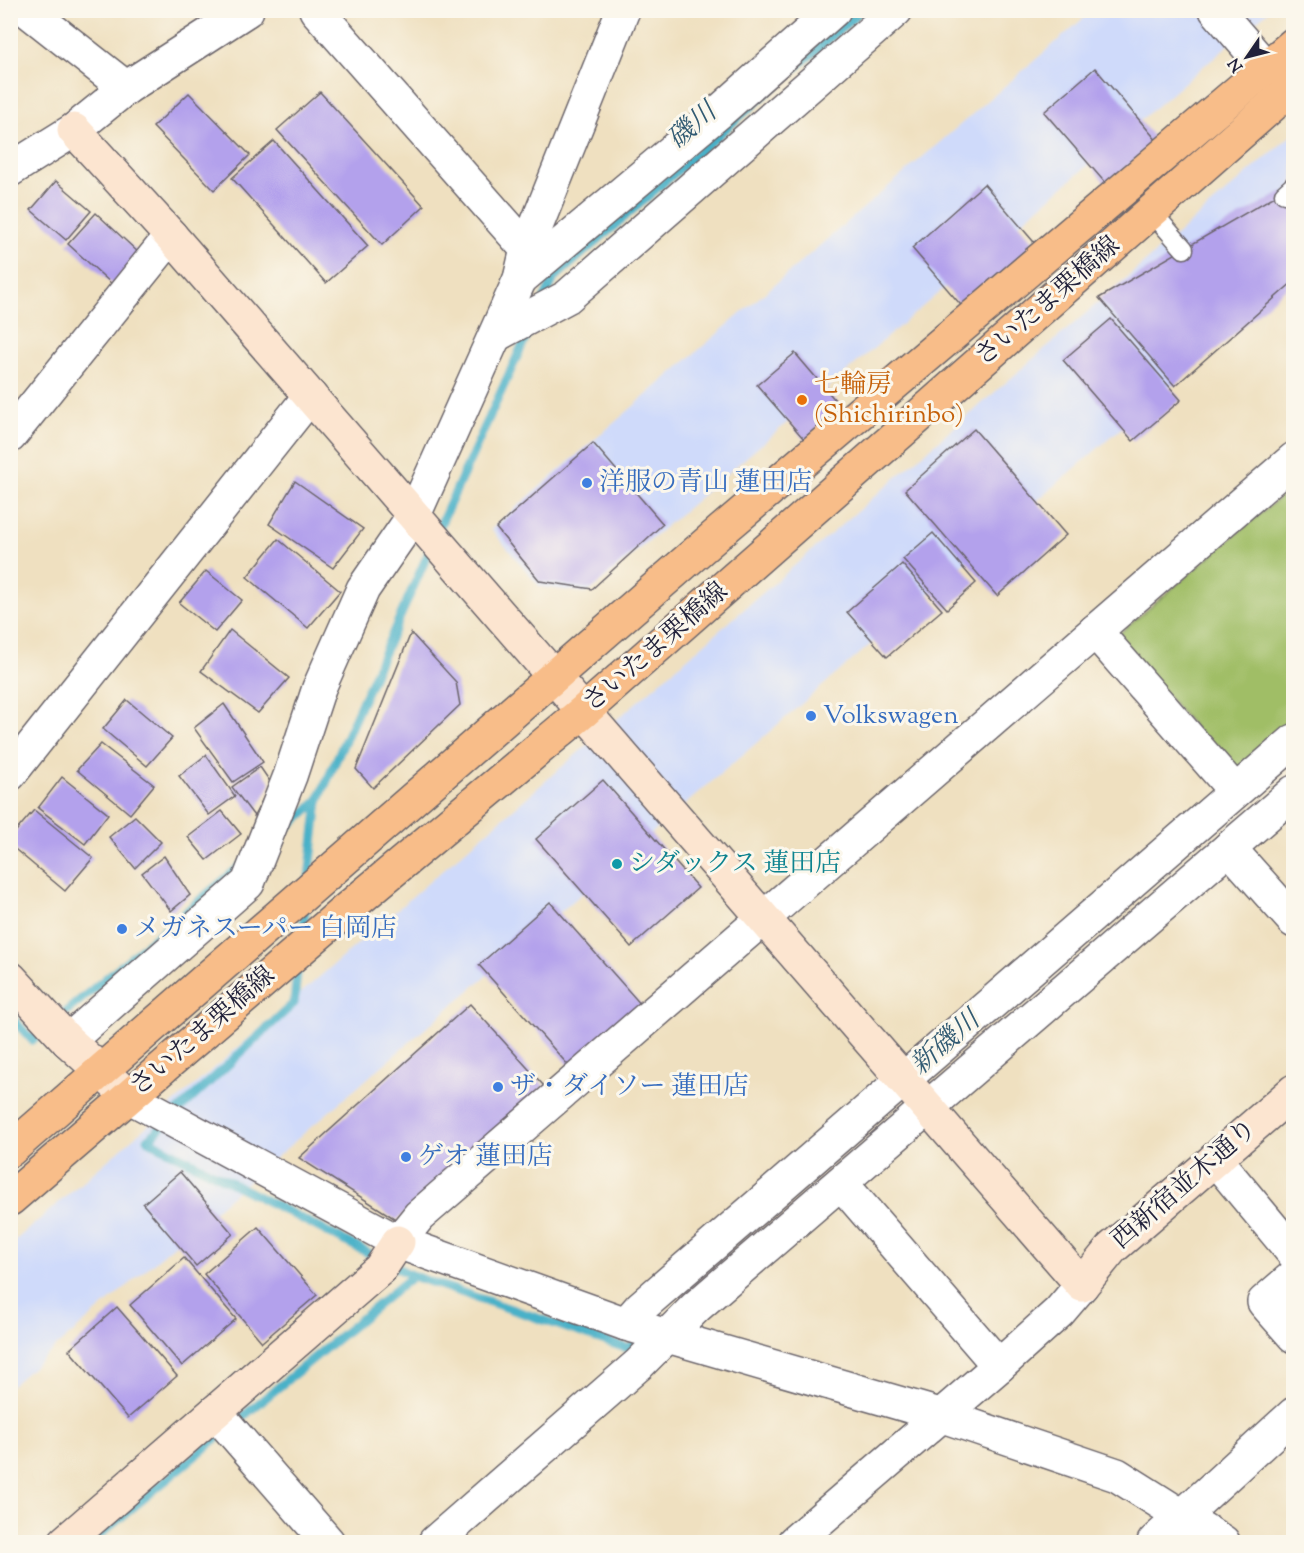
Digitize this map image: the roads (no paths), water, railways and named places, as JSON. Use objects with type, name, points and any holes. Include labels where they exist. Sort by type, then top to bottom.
[{"type":"main road","name":"さいたま栗橋線","points":[[10,1199],[128,1096],[584,711],[1151,211],[1285,86],[1293,44]]},
{"type":"main road","name":"さいたま栗橋線","points":[[10,1150],[554,676],[1285,86]]},
{"type":"street","points":[[27,10],[126,88]]},
{"type":"street","points":[[10,170],[74,130],[126,88],[247,10]]},
{"type":"street","points":[[316,10],[524,264]]},
{"type":"street","points":[[68,1041],[248,883],[290,776],[319,688],[363,589],[414,515],[496,335],[623,10]]},
{"type":"street","points":[[524,264],[719,112],[834,10]]},
{"type":"street","points":[[496,335],[567,297],[896,10]]},
{"type":"street","points":[[1215,10],[1285,86]]},
{"type":"street","points":[[74,130],[171,236],[1082,1286],[1059,1312],[999,1366],[794,1542]]},
{"type":"street","points":[[10,436],[171,236]]},
{"type":"street","points":[[10,774],[310,396]]},
{"type":"street","points":[[65,1542],[380,1269],[419,1216],[1293,459]]},
{"type":"street","points":[[1095,631],[1235,791]]},
{"type":"street","points":[[627,1324],[641,1307],[1293,741]]},
{"type":"street","points":[[435,1542],[669,1335],[696,1307],[1293,792]]},
{"type":"street","points":[[1228,848],[1293,921]]},
{"type":"street","points":[[10,978],[68,1041],[100,1073],[128,1096],[398,1242],[627,1324],[940,1415],[1117,1475],[1223,1542]]},
{"type":"street","name":"西新宿並木通り","points":[[1082,1286],[1112,1248],[1293,1091]]},
{"type":"street","points":[[1215,1159],[1293,1254]]},
{"type":"street","points":[[841,1183],[999,1366]]},
{"type":"street","points":[[1293,1276],[1264,1302],[1293,1336]]},
{"type":"street","points":[[215,1412],[328,1542]]},
{"type":"street","points":[[1154,1542],[1293,1414]]},
{"type":"lane","points":[[1151,211],[1184,249]]},
{"type":"waterway","name":"磯川","points":[[545,297],[554,278],[862,10]]},
{"type":"waterway","points":[[437,532],[531,326]]},
{"type":"waterway","points":[[309,878],[318,801],[432,545]]},
{"type":"waterway","points":[[280,833],[318,801]]},
{"type":"waterway","points":[[10,1016],[32,1040],[242,865]]},
{"type":"waterway","points":[[302,935],[306,904]]},
{"type":"waterway","points":[[175,1114],[294,1003],[298,963]]},
{"type":"waterway","points":[[165,1123],[148,1140],[413,1276]]},
{"type":"waterway","points":[[91,1542],[413,1276],[629,1349],[643,1337]]},
{"type":"place","name":"七輪房 (Shichirinbo)","points":[[802,400]]},
{"type":"place","name":"洋服の青山 蓮田店","points":[[587,483]]},
{"type":"place","name":"Volkswagen","points":[[811,716]]},
{"type":"place","name":"シダックス 蓮田店","points":[[617,864]]},
{"type":"place","name":"メガネスーパー 白岡店","points":[[122,929]]},
{"type":"place","name":"ザ・ダイソー 蓮田店","points":[[498,1087]]},
{"type":"place","name":"ゲオ 蓮田店","points":[[406,1157]]},
{"type":"water label","name":"新磯川","points":[[946,1044]]}]
